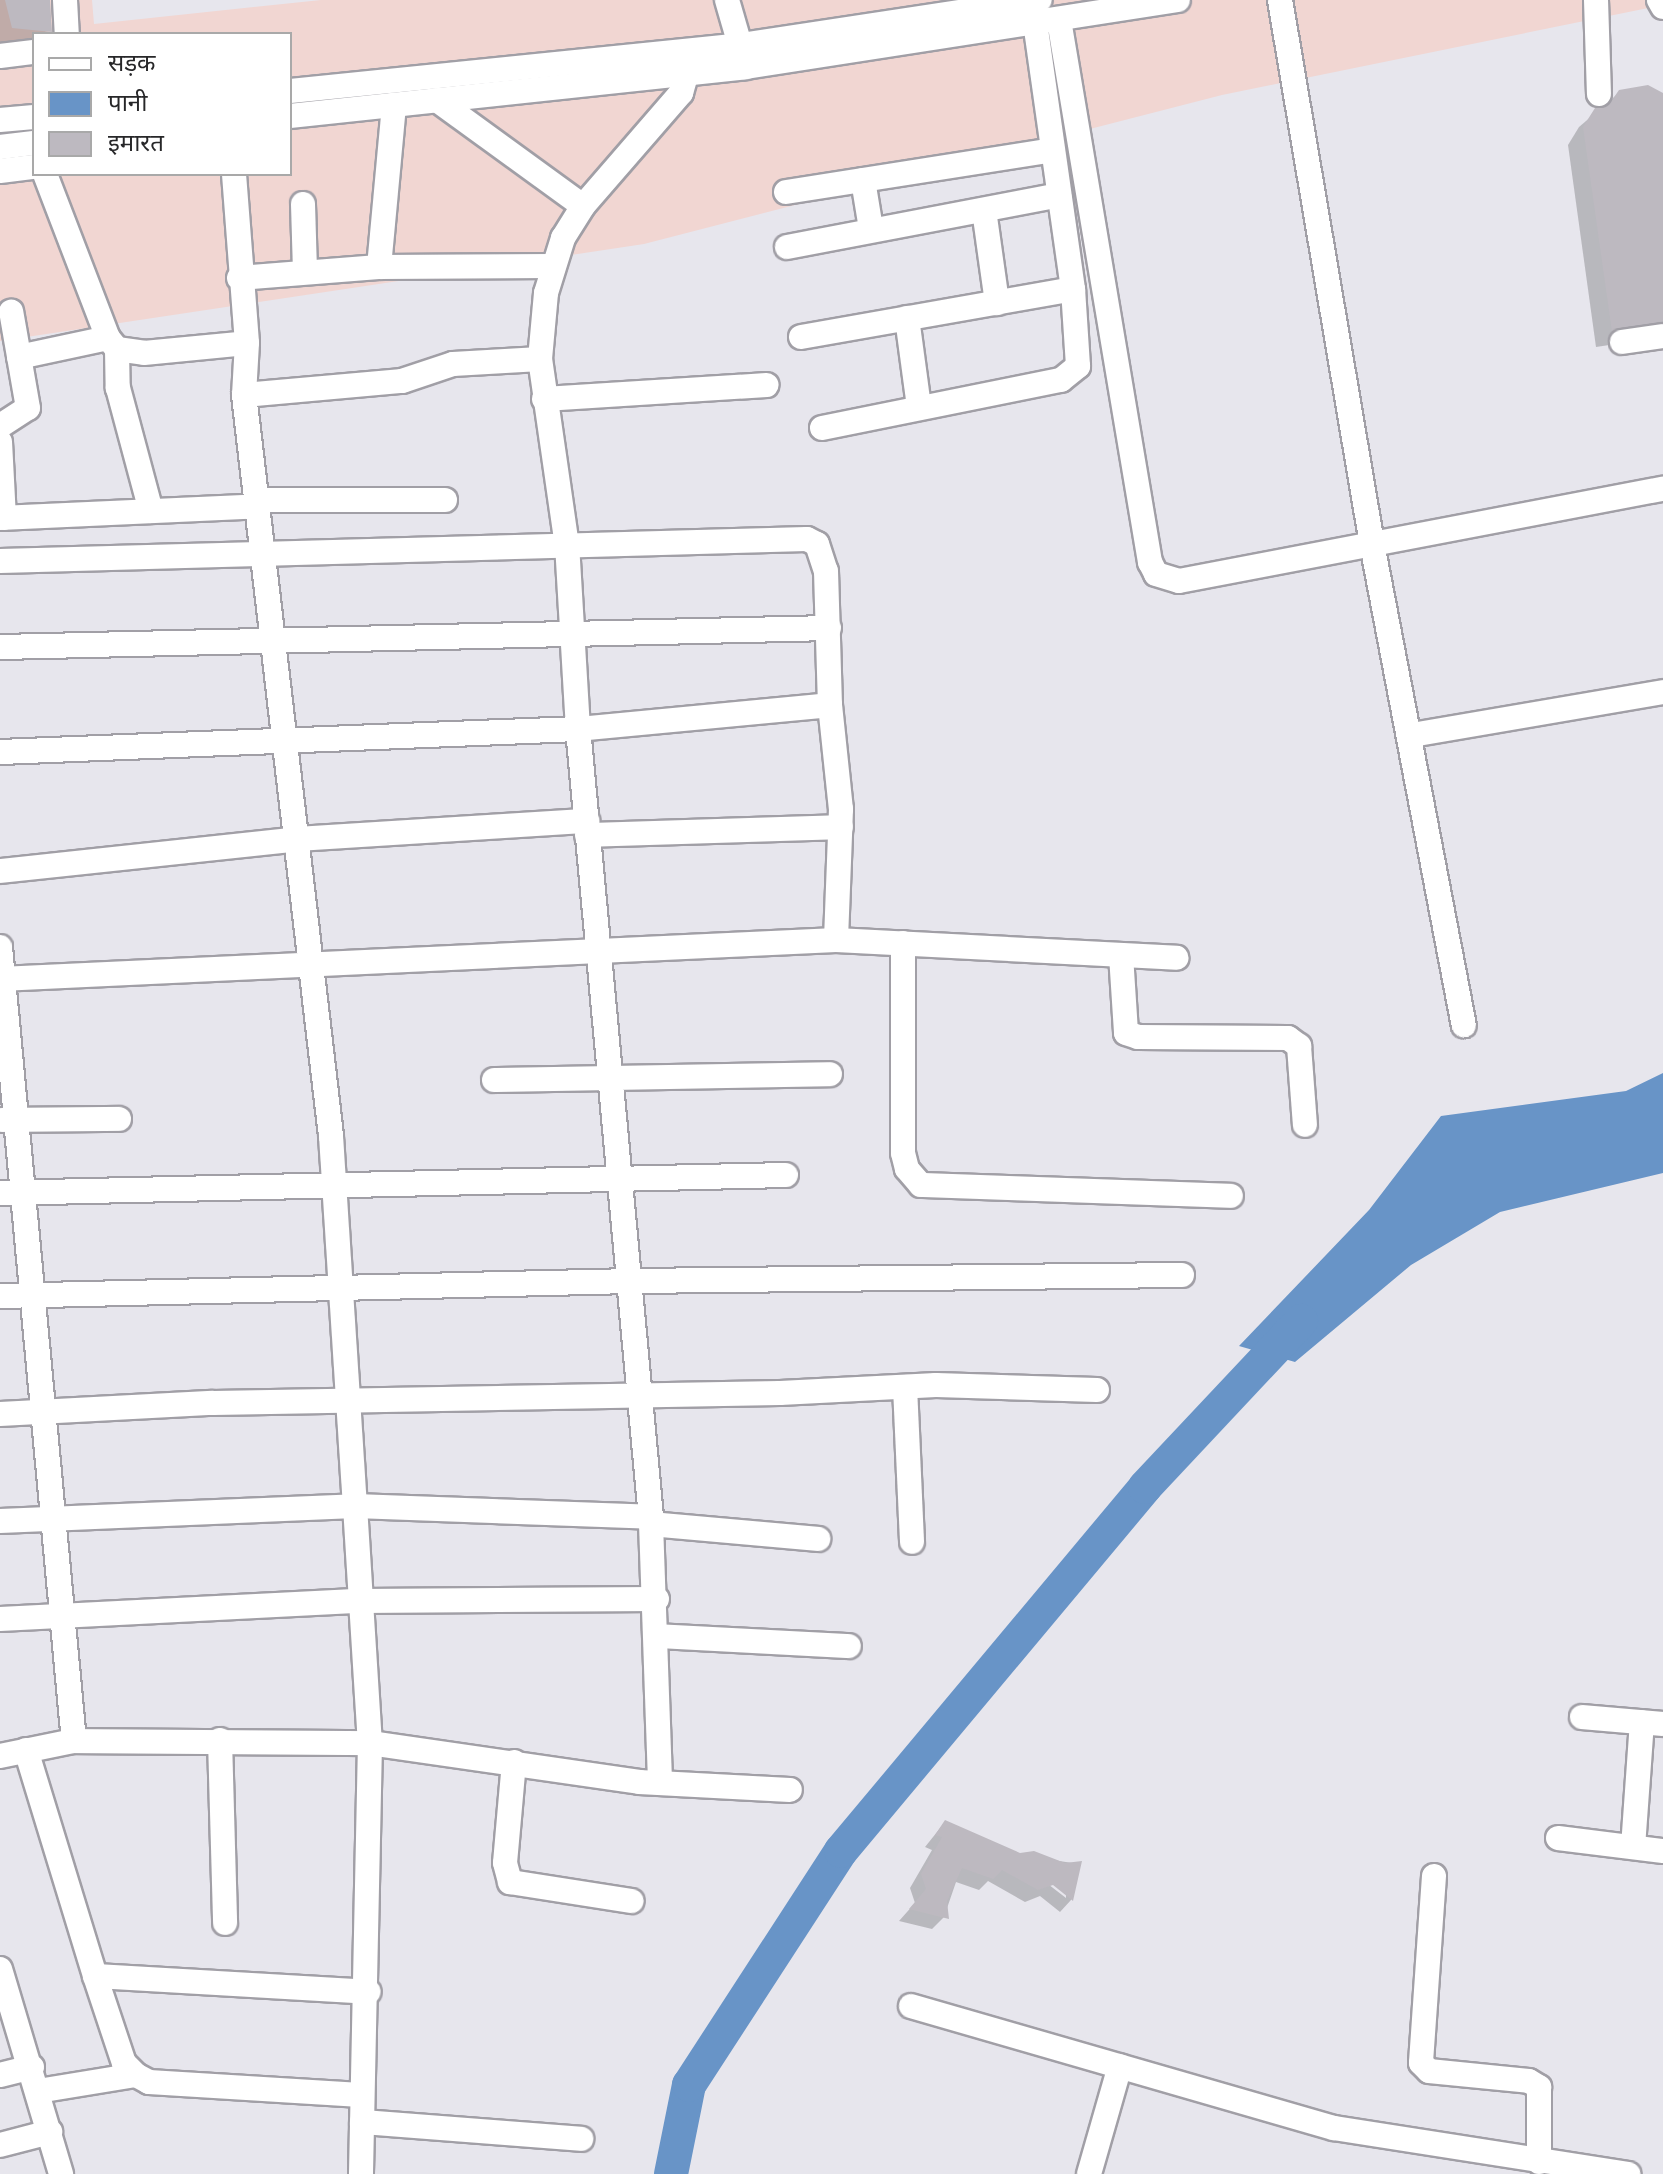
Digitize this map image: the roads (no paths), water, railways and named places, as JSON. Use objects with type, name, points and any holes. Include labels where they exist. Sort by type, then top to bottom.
[{"type":"street","points":[[65,0],[67,32]]},
{"type":"street","points":[[727,0],[743,56]]},
{"type":"street","points":[[292,116],[437,100],[1042,11],[1178,0]]},
{"type":"street","points":[[1280,0],[1372,544],[1412,735],[1464,1025]]},
{"type":"street","points":[[1596,0],[1599,94]]},
{"type":"street","points":[[1659,0],[1663,7]]},
{"type":"street","points":[[743,56],[942,8],[1042,11]]},
{"type":"street","points":[[822,428],[1072,374],[1080,353],[1053,150],[1042,11]]},
{"type":"street","points":[[1042,11],[1150,562],[1156,574],[1179,581],[1663,489]]},
{"type":"street","points":[[0,56],[32,52]]},
{"type":"street","points":[[292,91],[690,62]]},
{"type":"street","points":[[660,1781],[657,1599],[651,1520],[578,729],[567,546],[540,359],[552,266],[583,206],[673,105],[690,62]]},
{"type":"street","points":[[437,100],[583,206]]},
{"type":"street","points":[[379,267],[394,105]]},
{"type":"street","points":[[0,120],[32,117]]},
{"type":"street","points":[[0,147],[32,143]]},
{"type":"street","points":[[786,192],[1053,150]]},
{"type":"street","points":[[0,171],[32,167]]},
{"type":"street","points":[[46,176],[112,343],[118,388],[151,511]]},
{"type":"street","points":[[234,176],[239,278],[247,343],[244,395],[266,553],[331,1136],[331,1182],[355,1506],[370,1743],[369,1992],[361,2095],[361,2174]]},
{"type":"street","points":[[863,180],[871,229]]},
{"type":"street","points":[[787,247],[1059,195]]},
{"type":"street","points":[[303,204],[305,272]]},
{"type":"street","points":[[984,210],[997,303]]},
{"type":"street","points":[[239,278],[379,267],[552,266]]},
{"type":"street","points":[[801,337],[1073,289]]},
{"type":"street","points":[[0,426],[28,408],[11,311]]},
{"type":"street","points":[[907,318],[919,407]]},
{"type":"street","points":[[1622,342],[1663,336]]},
{"type":"street","points":[[19,357],[112,343],[144,353],[247,343]]},
{"type":"street","points":[[244,395],[387,383],[439,366],[540,359]]},
{"type":"street","points":[[544,399],[767,385]]},
{"type":"street","points":[[0,442],[2,518],[260,503],[445,500]]},
{"type":"street","points":[[0,561],[807,539],[817,544],[823,555],[829,628],[830,705],[841,827],[836,940]]},
{"type":"street","points":[[0,647],[276,644],[574,632],[829,628]]},
{"type":"street","points":[[1412,735],[1663,692]]},
{"type":"street","points":[[0,752],[578,729],[830,705]]},
{"type":"street","points":[[0,871],[297,839],[587,828],[841,827]]},
{"type":"street","points":[[2,979],[311,967],[598,949],[836,940],[1177,958]]},
{"type":"street","points":[[903,943],[903,1153],[907,1169],[921,1185],[1231,1196]]},
{"type":"street","points":[[0,947],[11,1192],[32,1296],[74,1741]]},
{"type":"street","points":[[1121,955],[1126,1033],[1288,1038],[1299,1046],[1305,1125]]},
{"type":"street","points":[[494,1080],[830,1074]]},
{"type":"street","points":[[8,1120],[119,1119]]},
{"type":"street","points":[[11,1192],[331,1182],[786,1175]]},
{"type":"street","points":[[0,1296],[630,1281],[1182,1275]]},
{"type":"street","points":[[905,1387],[912,1542]]},
{"type":"street","points":[[0,1414],[905,1387],[1097,1390]]},
{"type":"street","points":[[0,1521],[355,1506],[651,1520],[818,1539]]},
{"type":"street","points":[[0,1619],[360,1601],[657,1599]]},
{"type":"street","points":[[657,1636],[849,1646]]},
{"type":"street","points":[[1582,1717],[1653,1723],[1633,1847]]},
{"type":"street","points":[[220,1740],[225,1923]]},
{"type":"street","points":[[0,1756],[74,1741],[370,1743],[660,1781],[790,1790]]},
{"type":"street","points":[[26,1750],[124,2063],[149,2082],[361,2095]]},
{"type":"street","points":[[514,1762],[505,1863],[510,1882],[632,1901]]},
{"type":"street","points":[[1558,1838],[1663,1851]]},
{"type":"street","points":[[1434,1876],[1421,2063],[1429,2071],[1529,2081],[1539,2087],[1539,2162]]},
{"type":"street","points":[[0,1969],[61,2174]]},
{"type":"street","points":[[95,1976],[369,1992]]},
{"type":"street","points":[[911,2006],[1334,2128],[1579,2171],[1628,2174]]},
{"type":"street","points":[[1089,2174],[1120,2066]]},
{"type":"street","points":[[0,2075],[35,2079],[136,2075]]},
{"type":"street","points":[[362,2122],[581,2139]]},
{"type":"street","points":[[0,2145],[50,2132]]},
{"type":"water","points":[[1663,1073],[1663,1173],[1500,1212],[1411,1265],[1295,1362],[1239,1346],[1369,1210],[1441,1116],[1626,1091]]},
{"type":"waterway","points":[[671,2174],[689,2085],[841,1851],[1145,1487],[1301,1321]]}]
